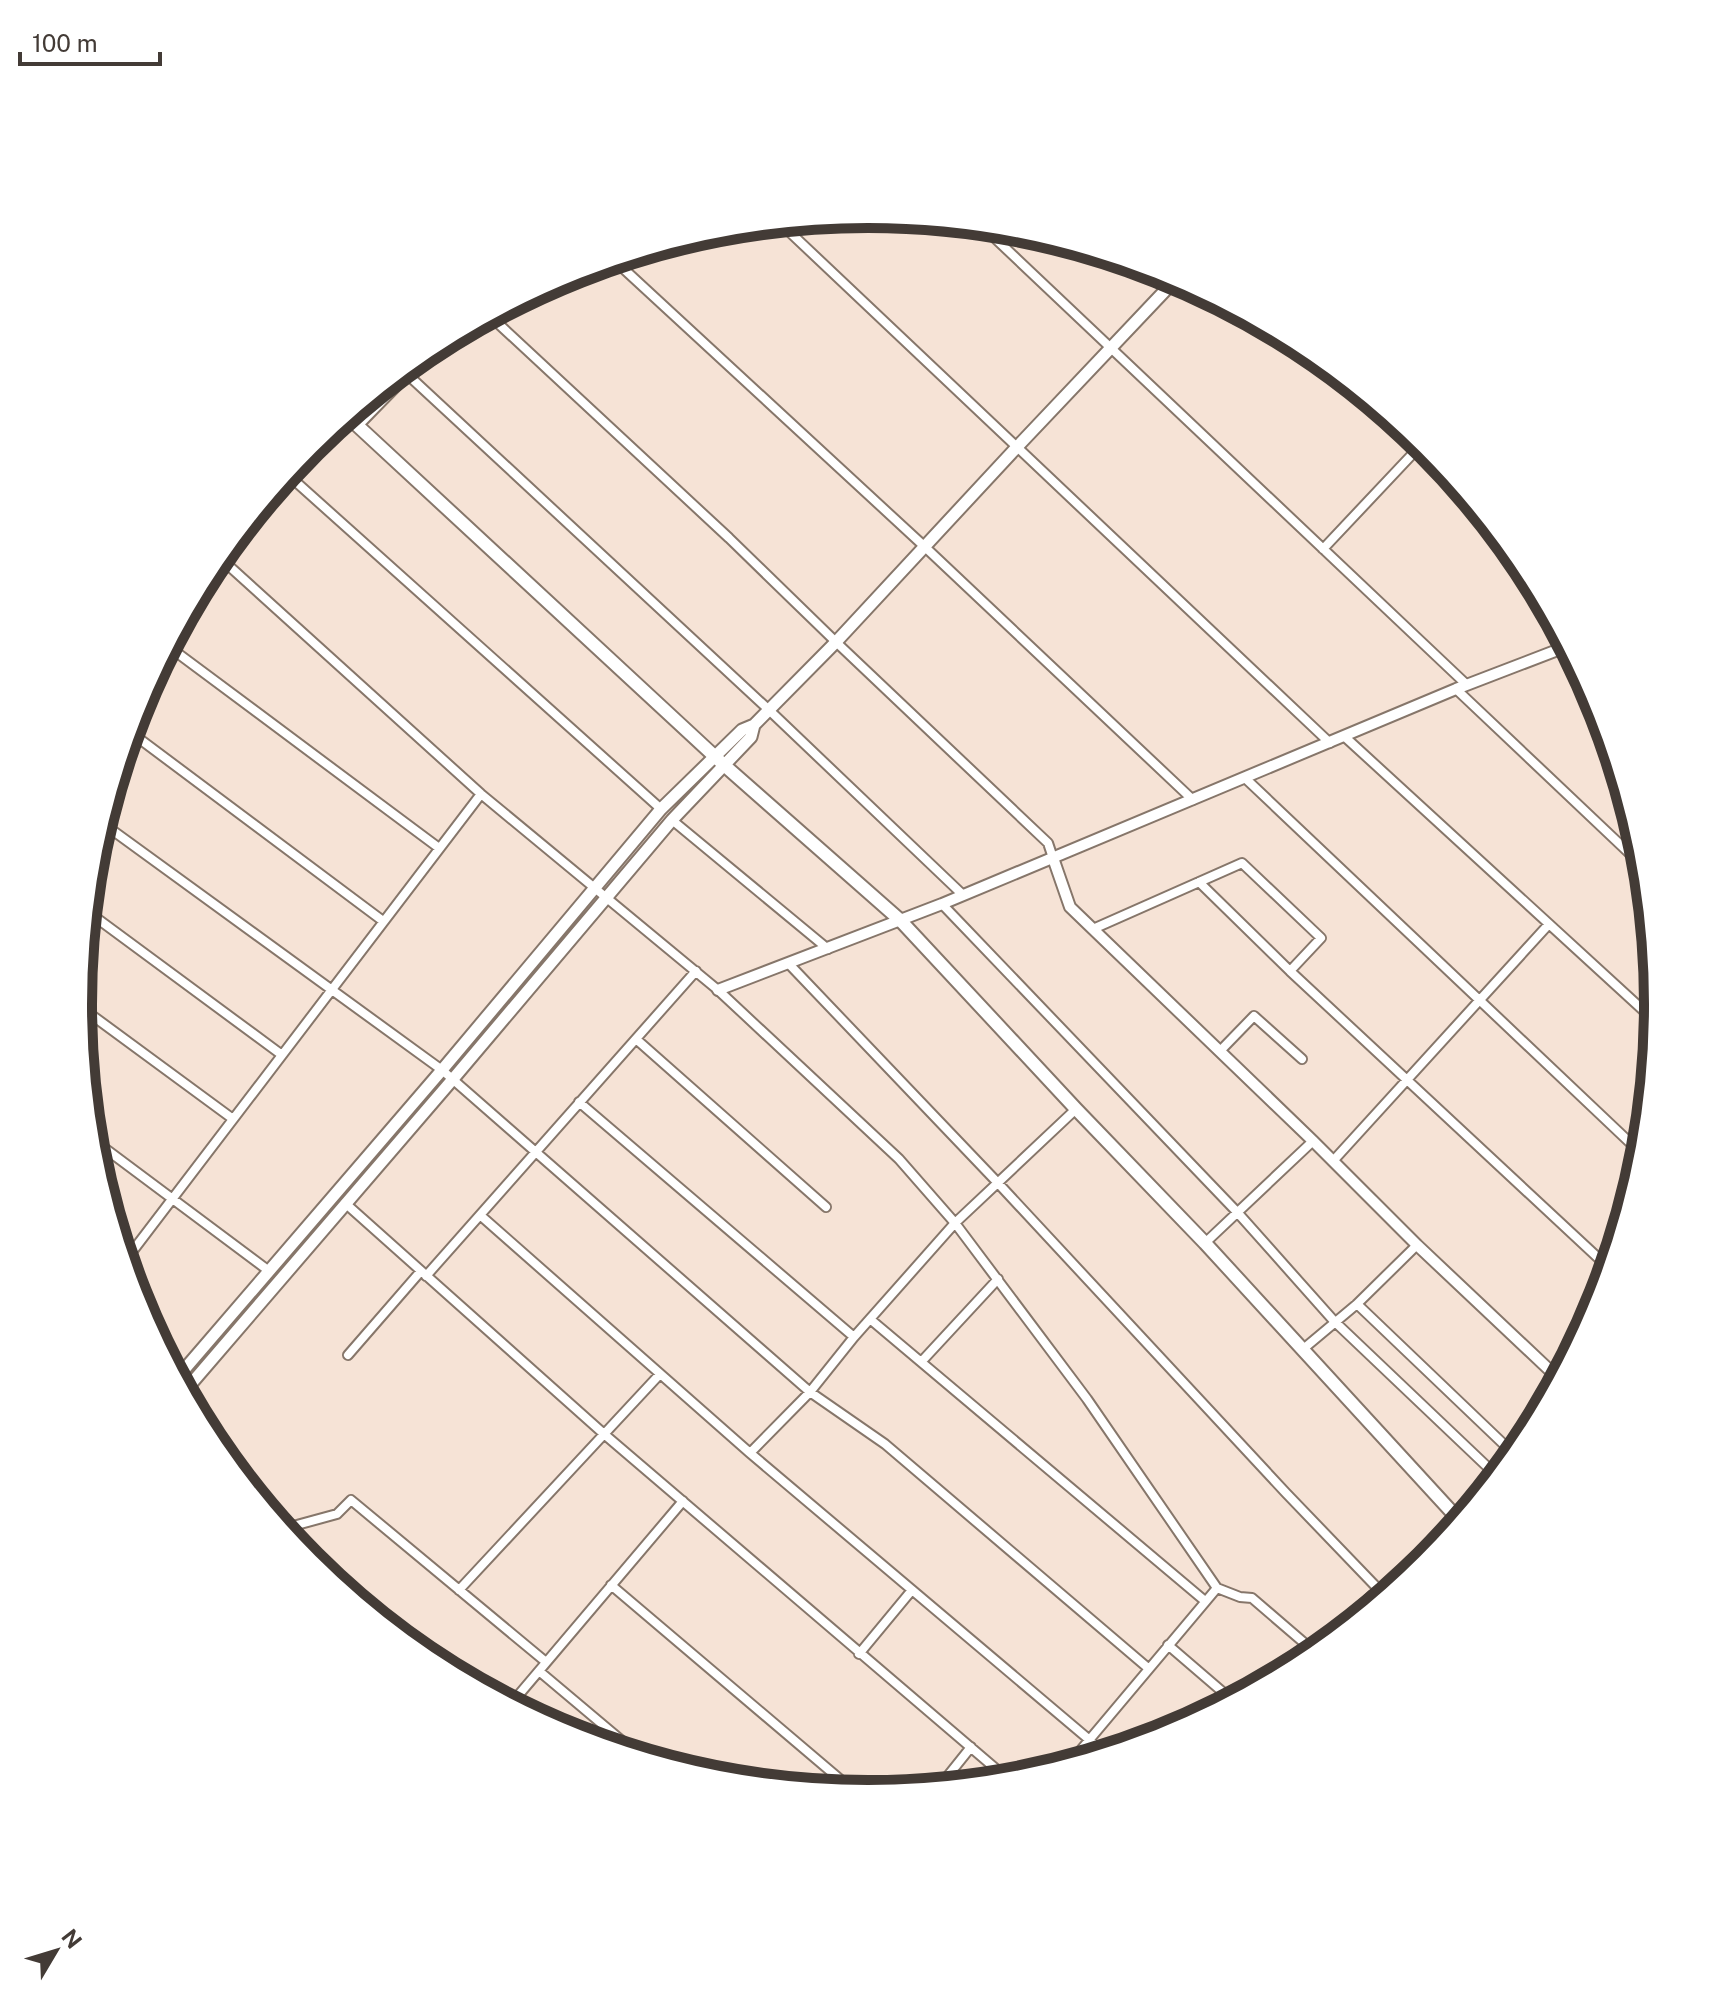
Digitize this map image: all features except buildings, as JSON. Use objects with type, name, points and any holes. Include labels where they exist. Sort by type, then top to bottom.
[{"type":"main road","points":[[192,1383],[672,820],[742,730],[754,725],[836,642],[1167,288]]},
{"type":"main road","points":[[354,422],[720,761],[900,920],[1205,1243],[1452,1514]]},
{"type":"main road","points":[[184,1370],[661,809],[720,761]]},
{"type":"street","points":[[789,232],[1330,743]]},
{"type":"street","points":[[995,238],[1323,549],[1629,852]]},
{"type":"street","points":[[623,268],[1193,800]]},
{"type":"street","points":[[497,322],[1048,843],[1070,907],[1551,1371]]},
{"type":"street","points":[[411,377],[963,895]]},
{"type":"street","points":[[358,426],[393,391]]},
{"type":"street","points":[[1323,549],[1414,452]]},
{"type":"street","points":[[295,481],[661,809]]},
{"type":"street","points":[[228,565],[481,794],[718,990],[899,1159],[955,1223],[1087,1399],[1217,1588],[1252,1598],[1306,1644]]},
{"type":"street","points":[[718,990],[942,904],[1461,687],[1558,650]]},
{"type":"street","points":[[176,652],[439,848]]},
{"type":"street","points":[[1345,737],[1644,1011]]},
{"type":"street","points":[[139,738],[383,921]]},
{"type":"street","points":[[1245,778],[1631,1144]]},
{"type":"street","points":[[132,1251],[481,794]]},
{"type":"street","points":[[672,820],[828,949]]},
{"type":"street","points":[[112,830],[442,1070],[810,1392],[885,1444],[1148,1668]]},
{"type":"street","points":[[1093,929],[1242,863],[1321,938],[1290,971]]},
{"type":"street","points":[[1199,882],[1290,971],[1600,1260]]},
{"type":"street","points":[[942,904],[1237,1212],[1334,1321],[1489,1469]]},
{"type":"street","points":[[97,919],[282,1055]]},
{"type":"street","points":[[1333,1161],[1549,924]]},
{"type":"street","points":[[789,964],[1378,1589]]},
{"type":"street","points":[[348,1355],[480,1215],[696,971]]},
{"type":"street","points":[[92,1016],[233,1119]]},
{"type":"street","points":[[1220,1051],[1254,1016],[1302,1059]]},
{"type":"street","points":[[636,1039],[826,1207]]},
{"type":"street","points":[[579,1102],[854,1337]]},
{"type":"street","points":[[750,1453],[810,1392],[854,1337],[955,1223],[1076,1109]]},
{"type":"street","points":[[1205,1243],[1313,1141]]},
{"type":"street","points":[[106,1149],[269,1271]]},
{"type":"street","points":[[345,1203],[604,1434],[996,1769]]},
{"type":"street","points":[[480,1215],[750,1453],[1095,1745]]},
{"type":"street","points":[[1302,1350],[1357,1304],[1417,1245]]},
{"type":"street","points":[[922,1361],[998,1279]]},
{"type":"street","points":[[1357,1304],[1505,1446]]},
{"type":"street","points":[[870,1319],[1205,1601]]},
{"type":"street","points":[[459,1590],[660,1374]]},
{"type":"street","points":[[295,1526],[337,1514],[351,1500],[546,1662]]},
{"type":"street","points":[[518,1696],[683,1501]]},
{"type":"street","points":[[611,1585],[840,1779]]},
{"type":"street","points":[[1080,1750],[1217,1588]]},
{"type":"street","points":[[859,1654],[912,1590]]},
{"type":"street","points":[[1168,1645],[1223,1693]]},
{"type":"street","points":[[539,1671],[618,1738]]},
{"type":"street","points":[[949,1775],[971,1747]]}]
